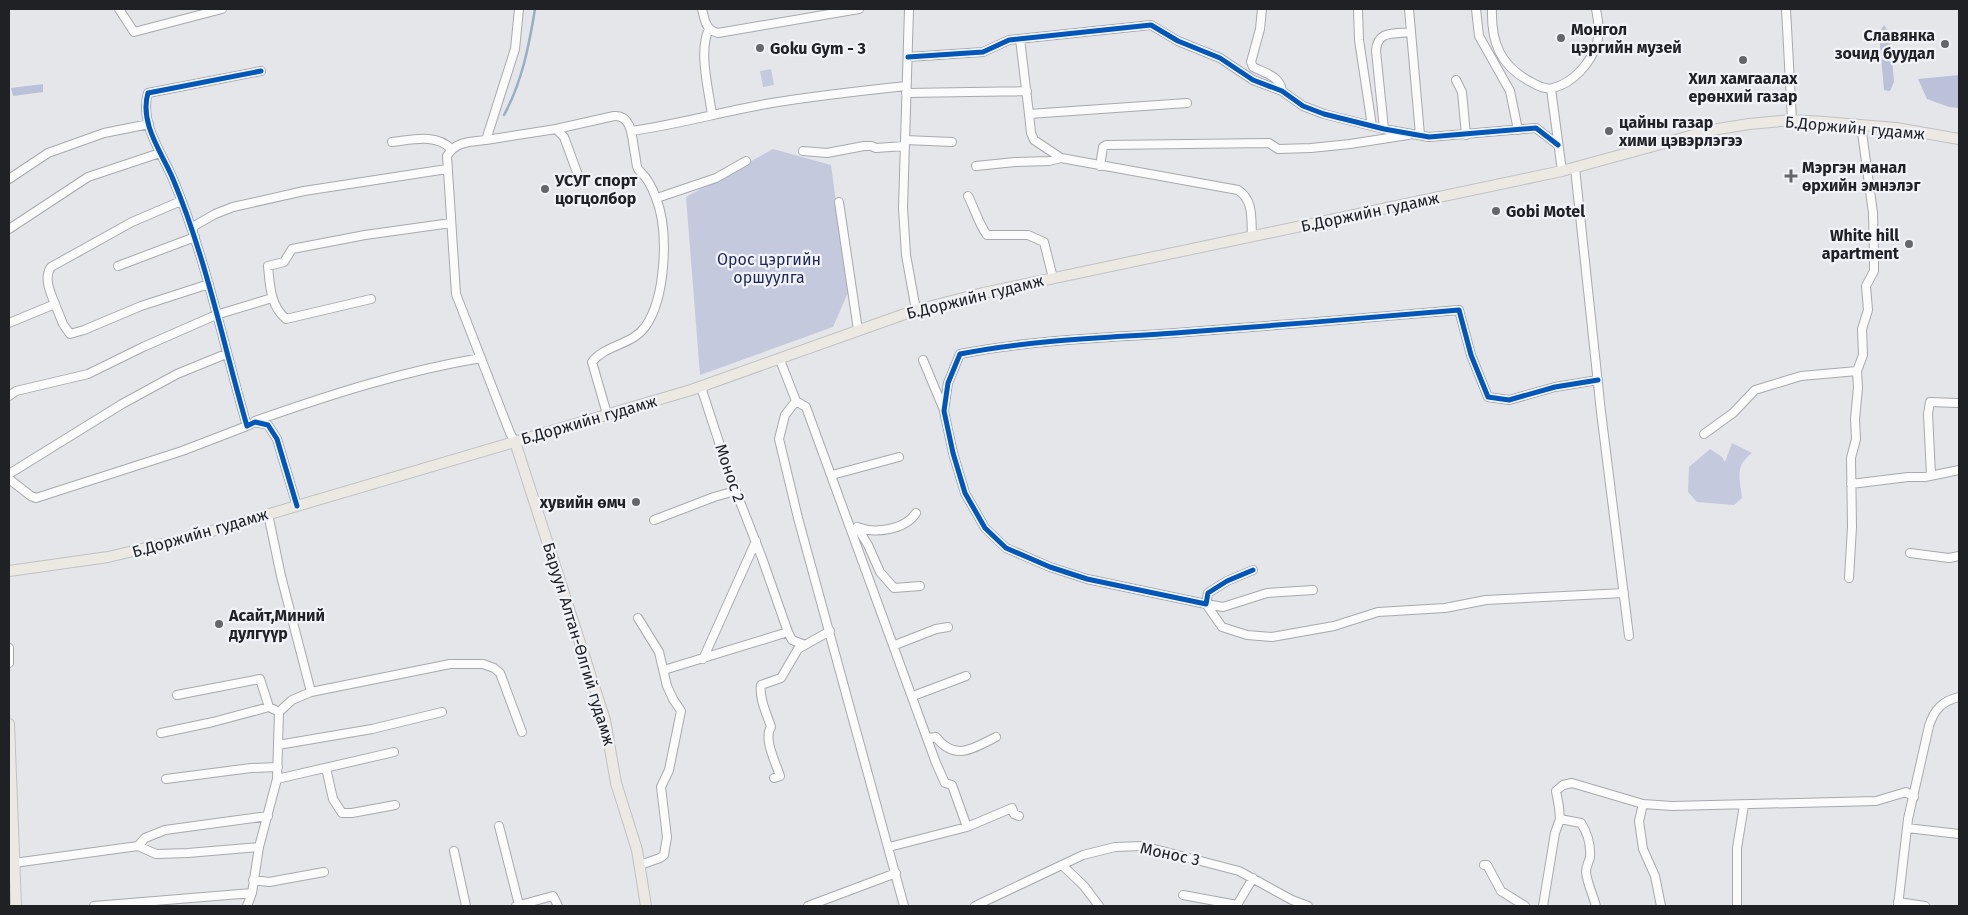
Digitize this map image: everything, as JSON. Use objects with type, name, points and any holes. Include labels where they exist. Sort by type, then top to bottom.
[{"type":"main road","name":"Б.Доржийн гудамж","points":[[9,571],[130,553],[180,540],[701,387],[916,310],[1053,278],[1562,171],[1712,130],[1792,120],[1896,128],[1959,139]]},
{"type":"main road","name":"Баруун Алтан-Өлгий гудамж","points":[[515,442],[599,700],[608,734],[616,783],[634,838],[646,906]]},
{"type":"main road","points":[[9,724],[16,906]]},
{"type":"street","points":[[119,9],[134,32],[222,9]]},
{"type":"street","points":[[486,140],[515,49],[519,9]]},
{"type":"street","points":[[702,9],[709,29],[716,32],[859,9]]},
{"type":"street","points":[[909,9],[903,208],[906,255],[916,310]]},
{"type":"street","points":[[1262,9],[1260,29],[1251,62],[1252,67],[1276,78],[1281,83],[1282,91]]},
{"type":"street","points":[[1358,9],[1359,40],[1372,126]]},
{"type":"street","points":[[1409,9],[1416,135]]},
{"type":"street","points":[[1476,9],[1479,36],[1510,91],[1518,130]]},
{"type":"street","points":[[1492,9],[1495,45],[1508,66],[1536,85],[1551,89],[1570,80],[1587,64],[1598,42],[1596,9]]},
{"type":"street","points":[[1786,9],[1792,120]]},
{"type":"street","points":[[908,57],[983,52],[1005,42],[1020,39],[1151,25],[1178,41],[1220,58],[1253,80],[1282,91],[1303,106],[1324,114],[1416,135],[1441,137],[1539,129],[1558,145]]},
{"type":"street","points":[[709,29],[705,37],[704,53],[712,115]]},
{"type":"street","points":[[1384,128],[1376,42],[1381,36],[1387,34],[1411,32]]},
{"type":"street","points":[[1020,39],[1031,133],[1034,140],[1061,158],[1238,190],[1245,194],[1249,202],[1252,237]]},
{"type":"street","points":[[247,426],[194,234],[149,124],[146,101],[148,93],[261,71]]},
{"type":"street","points":[[1456,80],[1462,92],[1466,135]]},
{"type":"street","points":[[1551,89],[1562,171]]},
{"type":"street","points":[[631,131],[828,94],[906,90],[1027,91]]},
{"type":"street","points":[[1030,114],[1187,103]]},
{"type":"street","points":[[515,442],[456,294],[447,156],[451,148],[457,144],[556,129],[618,115],[626,119],[631,131],[638,168],[648,180],[656,198],[664,244],[663,280],[645,327],[634,338],[597,356],[592,362],[607,414]]},
{"type":"street","points":[[9,179],[48,153],[104,133],[149,124]]},
{"type":"street","points":[[1849,578],[1851,458],[1856,439],[1857,371],[1862,355],[1862,329],[1868,310],[1866,286],[1874,271],[1874,213],[1861,125]]},
{"type":"street","points":[[556,129],[564,137],[578,175]]},
{"type":"street","points":[[1100,166],[1103,147],[1106,145],[1269,143],[1279,149],[1312,148],[1416,135]]},
{"type":"street","points":[[392,142],[426,139],[445,142],[451,148]]},
{"type":"street","points":[[803,152],[827,153],[904,143],[952,142]]},
{"type":"street","points":[[9,229],[88,177],[160,153]]},
{"type":"street","points":[[976,166],[1049,161],[1061,158]]},
{"type":"street","points":[[656,198],[716,178],[746,161]]},
{"type":"street","points":[[1575,168],[1629,636]]},
{"type":"street","points":[[194,234],[194,226],[215,214],[233,207],[304,191],[447,169]]},
{"type":"street","points":[[968,196],[982,228],[987,234],[1028,235],[1044,242],[1053,278]]},
{"type":"street","points":[[181,201],[132,222],[51,267],[48,271],[48,281],[55,304],[63,324],[70,334],[141,306],[208,284]]},
{"type":"street","points":[[839,202],[858,330]]},
{"type":"street","points":[[371,299],[286,319],[278,312],[272,298],[268,266],[284,262],[292,249],[365,235],[451,223]]},
{"type":"street","points":[[118,266],[194,234]]},
{"type":"street","points":[[9,396],[16,391],[88,374],[216,314],[272,298]]},
{"type":"street","points":[[9,323],[55,304]]},
{"type":"street","points":[[944,411],[948,382],[960,354],[990,348],[1459,310],[1471,355],[1488,397],[1509,400],[1555,387],[1598,380]]},
{"type":"street","points":[[9,474],[122,404],[177,374],[226,354]]},
{"type":"street","points":[[9,479],[36,498],[182,451],[255,422],[341,392],[436,365],[481,358]]},
{"type":"street","points":[[780,360],[796,401],[806,406],[854,526],[936,763],[946,783],[952,785],[967,826]]},
{"type":"street","points":[[923,360],[944,411],[953,453],[965,493],[985,528],[1006,548],[1050,567],[1087,579],[1223,607],[1267,593],[1313,590]]},
{"type":"street","points":[[1704,434],[1733,413],[1755,390],[1801,376],[1857,371]]},
{"type":"street","name":"Монос 2","points":[[701,387],[735,491],[756,541],[788,632]]},
{"type":"street","points":[[796,401],[785,415],[779,438],[798,518],[904,906]]},
{"type":"street","points":[[1931,476],[1928,414],[1930,402],[1958,403]]},
{"type":"street","points":[[255,422],[268,425],[278,439],[297,506]]},
{"type":"street","points":[[832,475],[899,457]]},
{"type":"street","points":[[1851,484],[1931,476],[1959,470]]},
{"type":"street","points":[[654,520],[735,491]]},
{"type":"street","points":[[854,526],[873,532],[886,530],[912,520],[916,512]]},
{"type":"street","points":[[268,514],[281,576],[311,692]]},
{"type":"street","points":[[854,526],[868,544],[880,572],[894,588],[920,586]]},
{"type":"street","points":[[704,659],[756,541]]},
{"type":"street","points":[[1910,553],[1949,558],[1959,556]]},
{"type":"street","points":[[1253,570],[1226,581],[1208,593],[1206,604],[1222,627],[1247,635],[1272,637],[1334,626],[1378,612],[1445,608],[1486,600],[1624,593]]},
{"type":"street","points":[[638,618],[659,652],[673,699],[681,711],[669,770],[661,787],[667,837],[664,855],[640,865]]},
{"type":"street","points":[[895,645],[936,629],[948,627]]},
{"type":"street","points":[[774,778],[780,776],[769,740],[768,732],[772,727],[760,691],[761,685],[781,678],[798,649],[830,631]]},
{"type":"street","points":[[664,670],[788,632],[792,640],[805,645]]},
{"type":"street","points":[[9,648],[9,663]]},
{"type":"street","points":[[247,906],[252,893],[259,847],[277,779],[279,712],[292,700],[311,692],[450,664],[484,664],[500,673],[522,732]]},
{"type":"street","points":[[913,696],[966,676]]},
{"type":"street","points":[[177,695],[260,679],[269,707]]},
{"type":"street","points":[[1925,906],[1898,904],[1906,828],[1914,797],[1918,770],[1934,712],[1950,699],[1959,697]]},
{"type":"street","points":[[161,733],[269,707],[279,712]]},
{"type":"street","points":[[278,745],[372,729],[442,712]]},
{"type":"street","points":[[928,738],[936,737],[942,746],[958,752],[968,751],[996,737]]},
{"type":"street","points":[[277,779],[394,752]]},
{"type":"street","points":[[166,780],[251,768],[278,767]]},
{"type":"street","points":[[326,768],[333,799],[342,812],[352,813],[396,805]]},
{"type":"street","points":[[1543,906],[1555,833],[1560,819],[1556,791],[1563,785],[1572,783],[1643,804],[1744,805],[1876,800],[1906,792],[1914,797]]},
{"type":"street","points":[[1643,804],[1639,821],[1642,849],[1655,876],[1661,906]]},
{"type":"street","points":[[1737,906],[1737,848],[1744,805]]},
{"type":"street","points":[[889,847],[967,826],[1012,808],[1014,814],[1019,816]]},
{"type":"street","points":[[138,846],[145,838],[165,830],[268,816]]},
{"type":"street","points":[[1560,819],[1581,823],[1584,828],[1590,858],[1586,868],[1587,876],[1596,906]]},
{"type":"street","points":[[499,826],[517,906],[553,896],[558,906]]},
{"type":"street","points":[[1906,828],[1959,834]]},
{"type":"street","points":[[14,863],[138,846],[156,854],[259,847]]},
{"type":"street","name":"Монос 3","points":[[975,906],[1083,855],[1115,847],[1143,846],[1239,871],[1308,906]]},
{"type":"street","points":[[454,851],[466,906]]},
{"type":"street","points":[[1062,865],[1084,886],[1099,906]]},
{"type":"street","points":[[1484,865],[1487,866],[1501,891],[1525,906]]},
{"type":"street","points":[[254,880],[269,882],[324,872]]},
{"type":"street","points":[[808,906],[896,872]]},
{"type":"street","points":[[1183,895],[1237,905],[1253,878]]},
{"type":"street","points":[[94,906],[252,893]]},
{"type":"green space","points":[[771,69],[774,85],[763,87],[760,71]]},
{"type":"green space","name":"Орос цэргийн оршуулга","points":[[773,149],[831,165],[850,288],[833,327],[700,375],[686,197]]},
{"type":"green space","points":[[1732,443],[1752,453],[1746,458],[1740,468],[1742,498],[1734,505],[1697,502],[1688,492],[1689,467],[1710,449],[1722,457],[1725,462]]},
{"type":"shaded area","points":[[1884,25],[1890,34],[1894,82],[1890,91],[1884,90],[1879,33]]},
{"type":"shaded area","points":[[1959,75],[1959,108],[1949,107],[1927,99],[1918,79]]},
{"type":"shaded area","points":[[43,84],[43,92],[13,96],[11,88]]},
{"type":"waterway","points":[[504,115],[520,77],[535,9]]},
{"type":"cycle path","points":[[908,57],[983,52],[1009,40],[1151,25],[1178,41],[1220,58],[1253,80],[1282,91],[1303,106],[1324,114],[1384,129],[1429,137],[1536,128],[1558,145]]},
{"type":"cycle path","points":[[261,71],[148,93],[146,104],[149,127],[173,179],[195,239],[247,426],[255,422],[268,425],[277,439],[297,506]]},
{"type":"cycle path","points":[[1253,570],[1227,581],[1208,593],[1206,604],[1087,579],[1050,567],[1006,548],[985,528],[965,493],[953,453],[944,411],[948,383],[960,354],[986,349],[1067,340],[1459,310],[1471,355],[1488,397],[1509,400],[1555,387],[1598,380]]},
{"type":"place","name":"Монгол цэргийн музей","points":[[1561,38]]},
{"type":"place","name":"Славянка зочид буудал","points":[[1945,44]]},
{"type":"place","name":"Goku Gym - 3","points":[[760,48]]},
{"type":"place","name":"Хил хамгаалах ерөнхий газар","points":[[1743,60]]},
{"type":"place","name":"цайны газар хими цэвэрлэгээ","points":[[1609,131]]},
{"type":"place","name":"Мэргэн манал өрхийн эмнэлэг","points":[[1791,176]]},
{"type":"place","name":"УСУГ спорт цогцолбор","points":[[545,189]]},
{"type":"place","name":"Gobi Motel","points":[[1496,211]]},
{"type":"place","name":"White hill apartment","points":[[1909,244]]},
{"type":"place","name":"хувийн өмч","points":[[636,502]]},
{"type":"place","name":"Асайт,Миний дулгүүр","points":[[219,624]]}]
